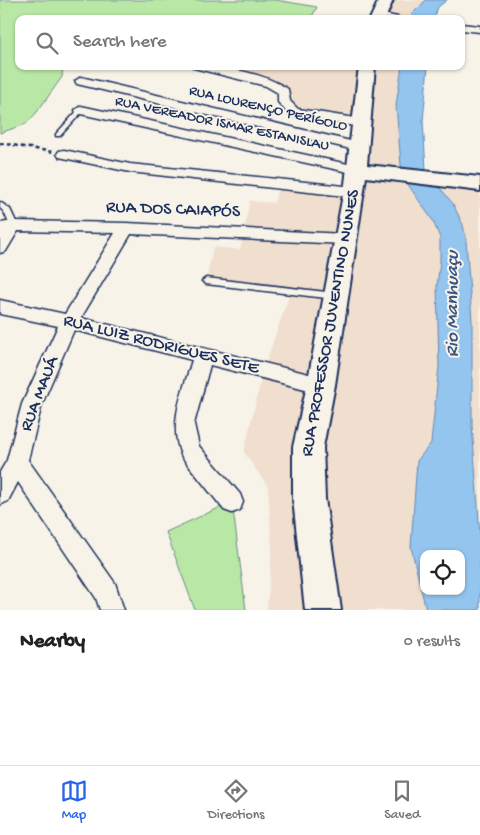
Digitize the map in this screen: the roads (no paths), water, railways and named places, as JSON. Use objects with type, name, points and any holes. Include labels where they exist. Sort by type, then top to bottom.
[{"type":"street","points":[[378,15],[386,0]]},
{"type":"street","points":[[465,27],[480,29]]},
{"type":"street","points":[[215,70],[270,83],[284,92],[284,102],[294,112],[361,123]]},
{"type":"street","name":"RUA PROFESSOR JUVENTINO NUNES","points":[[323,610],[314,542],[308,447],[321,385],[356,170],[367,70]]},
{"type":"street","name":"RUA LOURENÇO PERÍGOLO","points":[[81,81],[356,170]]},
{"type":"street","name":"RUA VEREADOR ISMAR ESTANISLAU","points":[[81,110],[356,170]]},
{"type":"street","points":[[64,154],[130,168],[356,170],[441,178],[480,184]]},
{"type":"street","points":[[0,247],[4,227]]},
{"type":"street","name":"RUA DOS CAIAPÓS","points":[[4,227],[126,228],[345,239]]},
{"type":"street","name":"RUA MAUÁ","points":[[0,494],[17,462],[32,404],[69,322],[126,228]]},
{"type":"street","name":"RUA LUIZ RODRIGUES SETE","points":[[0,307],[69,322],[321,385]]},
{"type":"street","points":[[203,355],[184,424],[189,450],[232,502]]},
{"type":"street","points":[[17,462],[106,592],[112,610]]},
{"type":"lane","points":[[58,135],[81,110]]},
{"type":"lane","points":[[0,204],[7,211],[4,227]]},
{"type":"lane","points":[[206,281],[336,296]]},
{"type":"water","points":[[426,0],[447,0],[438,7],[435,15],[412,15]]},
{"type":"water","name":"Rio Manhuaçu","points":[[401,70],[428,70],[423,121],[426,170],[453,204],[463,225],[466,240],[472,320],[472,425],[480,535],[480,610],[426,610],[422,595],[465,595],[465,550],[420,550],[420,585],[411,547],[417,461],[431,443],[439,366],[437,286],[440,238],[433,221],[405,180],[401,165],[396,105]]}]
